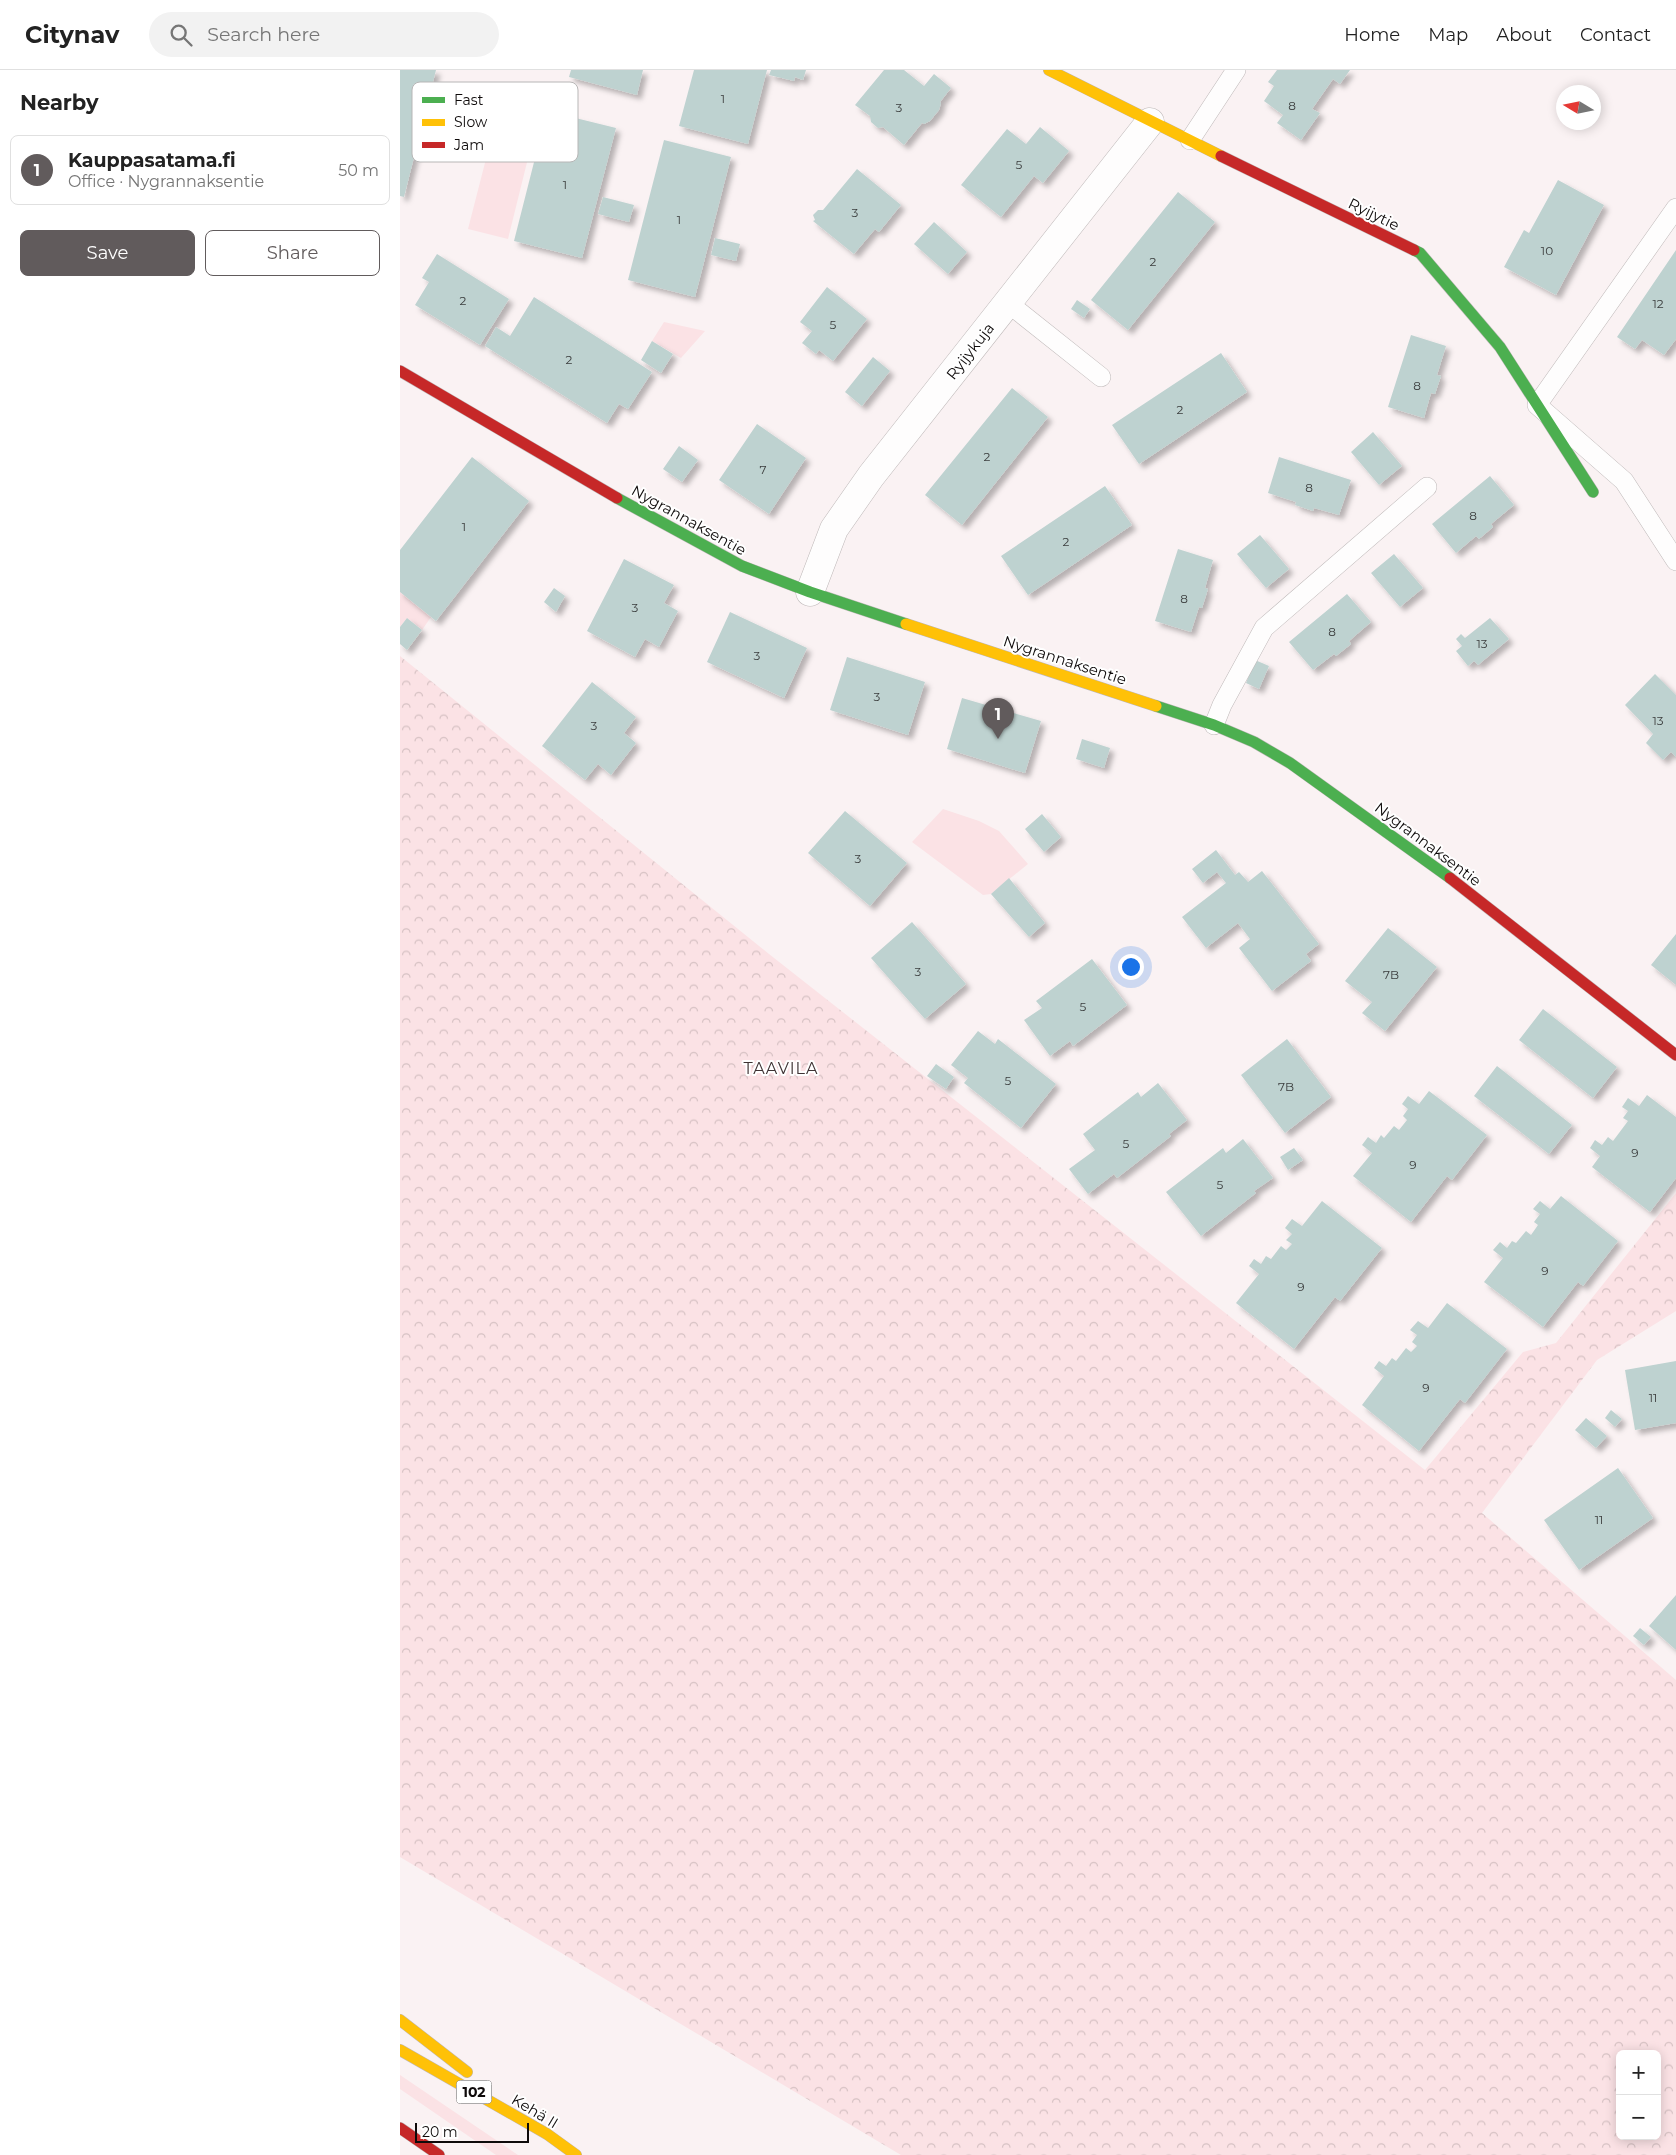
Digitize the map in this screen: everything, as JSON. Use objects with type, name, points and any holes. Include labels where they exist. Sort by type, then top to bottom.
[{"type":"main road","name":"Ryijytie","points":[[1049,70],[1150,122],[1420,253],[1500,347],[1593,492]]},
{"type":"main road","name":"Nygrannaksentie","points":[[400,371],[694,541],[742,566],[810,592],[1214,725],[1254,742],[1290,763],[1426,858],[1676,1055]]},
{"type":"main road","points":[[400,2020],[547,2134]]},
{"type":"main road","name":"Kehä II","points":[[400,2050],[547,2134],[576,2155]]},
{"type":"main road","points":[[400,2128],[439,2155]]},
{"type":"street","name":"Ryijykuja","points":[[810,592],[834,529],[871,476],[1150,122]]},
{"type":"lane","points":[[1190,140],[1236,70]]},
{"type":"lane","points":[[1676,208],[1537,405],[1624,481],[1676,561]]},
{"type":"lane","points":[[1008,303],[1101,377]]},
{"type":"lane","points":[[1214,725],[1222,705],[1264,628],[1427,487]]},
{"type":"green space","points":[[485,162],[527,162],[508,239],[468,229]]},
{"type":"green space","points":[[664,322],[705,331],[681,358],[652,341]]},
{"type":"green space","points":[[400,592],[431,617],[422,630],[407,618],[400,627]]},
{"type":"green space","points":[[400,656],[769,954],[1425,1470],[1523,1352],[1556,1343],[1676,1193],[1676,1311],[1597,1360],[1482,1513],[1676,1680],[1676,2155],[901,2155],[400,1857]]},
{"type":"green space","points":[[943,809],[979,821],[999,831],[1028,864],[991,894],[983,895],[912,842]]},
{"type":"green space","points":[[400,2075],[518,2155],[496,2155],[400,2089]]},
{"type":"building","points":[[400,70],[436,70],[433,82],[412,82],[413,162],[404,197],[400,196]]},
{"type":"building","points":[[571,70],[643,70],[637,95],[569,77]]},
{"type":"building","points":[[694,70],[767,70],[748,144],[679,126]]},
{"type":"building","points":[[771,70],[806,70],[803,80],[795,77],[794,81],[769,75]]},
{"type":"building","points":[[884,70],[904,70],[924,86],[934,74],[951,88],[940,102],[939,110],[930,121],[922,123],[904,145],[883,127],[878,128],[871,122],[870,116],[855,105]]},
{"type":"building","points":[[1277,70],[1350,70],[1340,84],[1333,79],[1312,109],[1320,113],[1301,140],[1277,123],[1283,115],[1264,101],[1274,86],[1268,82]]},
{"type":"building","points":[[578,119],[616,128],[582,258],[514,241],[534,162],[578,162]]},
{"type":"building","points":[[1040,127],[1069,151],[1043,183],[1034,176],[1001,217],[961,185],[1007,129],[1026,144]]},
{"type":"building","points":[[664,140],[731,157],[695,297],[628,280]]},
{"type":"building","points":[[857,169],[901,205],[879,232],[875,229],[854,254],[813,221],[815,220],[813,215],[818,210],[823,210]]},
{"type":"building","points":[[1558,180],[1604,205],[1556,295],[1504,267],[1524,230],[1529,233]]},
{"type":"building","points":[[1178,192],[1215,222],[1128,330],[1091,300]]},
{"type":"building","points":[[603,197],[634,205],[629,222],[598,214]]},
{"type":"building","points":[[934,222],[967,252],[948,274],[914,244]]},
{"type":"building","points":[[715,238],[740,244],[736,261],[711,255]]},
{"type":"building","points":[[1676,250],[1676,339],[1664,355],[1642,340],[1635,349],[1617,337]]},
{"type":"building","points":[[437,254],[509,299],[480,345],[415,305],[429,282],[422,278]]},
{"type":"building","points":[[827,287],[867,319],[833,361],[819,350],[816,354],[802,343],[812,331],[800,322]]},
{"type":"building","points":[[534,297],[652,372],[628,409],[619,404],[607,423],[485,346],[496,327],[510,336]]},
{"type":"building","points":[[1077,300],[1090,309],[1084,318],[1071,309]]},
{"type":"building","points":[[1411,335],[1446,346],[1437,375],[1441,376],[1435,394],[1431,393],[1424,418],[1388,407]]},
{"type":"building","points":[[652,341],[673,354],[661,373],[641,360]]},
{"type":"building","points":[[1221,353],[1247,392],[1139,464],[1112,425]]},
{"type":"building","points":[[873,357],[890,371],[862,406],[845,392]]},
{"type":"building","points":[[1012,388],[1048,417],[962,525],[925,495]]},
{"type":"building","points":[[757,424],[806,458],[769,514],[719,480]]},
{"type":"building","points":[[1373,432],[1402,466],[1379,485],[1351,452]]},
{"type":"building","points":[[679,446],[698,460],[682,482],[663,469]]},
{"type":"building","points":[[472,457],[529,501],[436,621],[400,592],[400,550]]},
{"type":"building","points":[[1279,457],[1351,480],[1339,515],[1314,508],[1313,511],[1295,505],[1296,502],[1268,493]]},
{"type":"building","points":[[1490,476],[1514,505],[1491,524],[1493,527],[1479,539],[1476,536],[1456,553],[1432,524]]},
{"type":"building","points":[[1105,486],[1132,525],[1028,595],[1001,556]]},
{"type":"building","points":[[1260,535],[1289,569],[1266,588],[1237,554]]},
{"type":"building","points":[[1178,549],[1213,560],[1205,588],[1208,589],[1202,608],[1199,607],[1191,632],[1155,621]]},
{"type":"building","points":[[1394,554],[1423,588],[1400,607],[1371,573]]},
{"type":"building","points":[[624,559],[674,585],[664,603],[678,611],[659,647],[645,639],[635,657],[587,631]]},
{"type":"building","points":[[554,588],[565,596],[556,612],[544,602]]},
{"type":"building","points":[[1347,594],[1371,622],[1349,641],[1351,644],[1313,670],[1289,642]]},
{"type":"building","points":[[730,612],[807,648],[784,698],[707,662]]},
{"type":"building","points":[[407,618],[422,630],[407,650],[400,644],[400,627]]},
{"type":"building","points":[[1490,618],[1509,639],[1478,665],[1474,661],[1468,666],[1456,651],[1462,646],[1456,639],[1461,634],[1465,638]]},
{"type":"building","points":[[847,657],[925,682],[908,735],[830,710]]},
{"type":"building","points":[[1255,660],[1269,666],[1259,689],[1246,683]]},
{"type":"building","points":[[1655,674],[1676,695],[1676,757],[1671,752],[1663,760],[1646,743],[1653,734],[1625,705]]},
{"type":"building","points":[[592,682],[636,717],[624,733],[636,743],[611,775],[598,764],[585,780],[542,746]]},
{"type":"building","points":[[962,698],[1041,721],[1025,773],[947,749]]},
{"type":"building","points":[[1082,739],[1110,748],[1104,768],[1076,759]]},
{"type":"building","points":[[845,811],[907,863],[870,906],[808,853]]},
{"type":"building","points":[[1042,814],[1061,837],[1044,852],[1025,829]]},
{"type":"building","points":[[1216,850],[1235,875],[1239,872],[1248,882],[1262,871],[1319,944],[1306,954],[1311,961],[1272,991],[1239,948],[1250,939],[1238,923],[1206,948],[1182,917],[1226,883],[1217,872],[1203,883],[1192,869]]},
{"type":"building","points":[[1009,878],[1045,923],[1029,937],[991,894]]},
{"type":"building","points":[[912,922],[966,984],[925,1019],[871,958]]},
{"type":"building","points":[[1388,928],[1437,967],[1385,1031],[1362,1013],[1372,1002],[1345,981]]},
{"type":"building","points":[[1676,934],[1676,985],[1651,965]]},
{"type":"building","points":[[1092,959],[1127,1005],[1073,1046],[1070,1041],[1050,1056],[1024,1020],[1042,1008],[1036,1001]]},
{"type":"building","points":[[1543,1009],[1617,1067],[1593,1098],[1519,1040]]},
{"type":"building","points":[[978,1031],[995,1044],[998,1039],[1056,1084],[1021,1128],[964,1083],[968,1078],[951,1065]]},
{"type":"building","points":[[1287,1039],[1331,1097],[1285,1133],[1241,1075]]},
{"type":"building","points":[[936,1064],[954,1077],[946,1089],[927,1076]]},
{"type":"building","points":[[1497,1066],[1572,1125],[1549,1154],[1474,1096]]},
{"type":"building","points":[[1158,1083],[1187,1120],[1169,1134],[1171,1136],[1117,1178],[1114,1174],[1088,1194],[1069,1169],[1095,1150],[1083,1134],[1138,1092],[1141,1097]]},
{"type":"building","points":[[1429,1091],[1487,1135],[1452,1180],[1447,1176],[1411,1222],[1353,1176],[1372,1153],[1362,1145],[1368,1137],[1376,1143],[1381,1135],[1384,1138],[1394,1126],[1399,1130],[1407,1120],[1403,1116],[1408,1109],[1402,1104],[1408,1096],[1419,1104]]},
{"type":"building","points":[[1647,1095],[1676,1117],[1676,1178],[1650,1212],[1592,1167],[1600,1156],[1590,1148],[1595,1140],[1602,1145],[1608,1137],[1613,1141],[1628,1121],[1623,1118],[1628,1111],[1622,1107],[1628,1098],[1639,1106]]},
{"type":"building","points":[[1243,1139],[1273,1178],[1254,1191],[1256,1193],[1201,1236],[1166,1192],[1223,1148],[1226,1153]]},
{"type":"building","points":[[1294,1148],[1303,1160],[1288,1170],[1280,1157]]},
{"type":"building","points":[[1561,1196],[1618,1241],[1583,1286],[1578,1282],[1543,1327],[1484,1282],[1503,1258],[1493,1250],[1500,1242],[1507,1248],[1512,1241],[1516,1243],[1526,1231],[1531,1235],[1538,1225],[1534,1222],[1540,1214],[1533,1209],[1540,1201],[1550,1209]]},
{"type":"building","points":[[1322,1201],[1382,1248],[1340,1301],[1335,1297],[1294,1349],[1236,1303],[1259,1274],[1249,1266],[1254,1259],[1261,1264],[1266,1256],[1271,1259],[1281,1246],[1286,1250],[1292,1244],[1286,1240],[1292,1234],[1285,1228],[1292,1219],[1302,1226]]},
{"type":"building","points":[[1447,1303],[1507,1349],[1465,1403],[1460,1399],[1419,1451],[1362,1405],[1384,1376],[1374,1368],[1379,1361],[1386,1366],[1392,1358],[1396,1361],[1406,1348],[1411,1352],[1417,1346],[1412,1342],[1417,1335],[1410,1330],[1418,1321],[1428,1328]]},
{"type":"building","points":[[1676,1361],[1676,1423],[1635,1430],[1625,1370]]},
{"type":"building","points":[[1611,1410],[1622,1419],[1615,1427],[1605,1418]]},
{"type":"building","points":[[1586,1418],[1607,1436],[1596,1448],[1575,1430]]},
{"type":"building","points":[[1618,1468],[1653,1518],[1579,1570],[1544,1520]]},
{"type":"building","points":[[1676,1595],[1676,1650],[1649,1626]]},
{"type":"building","points":[[1640,1628],[1651,1637],[1644,1645],[1633,1636]]},
{"type":"traffic: fast","points":[[1414,250],[1420,253],[1500,347],[1593,492]]},
{"type":"traffic: fast","points":[[617,498],[742,566],[810,592],[906,624]]},
{"type":"traffic: fast","points":[[1156,706],[1214,725],[1254,742],[1290,763],[1450,878]]},
{"type":"traffic: slow","points":[[1049,70],[1221,156]]},
{"type":"traffic: slow","points":[[906,624],[1156,706]]},
{"type":"traffic: slow","points":[[400,2020],[467,2072]]},
{"type":"traffic: slow","points":[[400,2050],[547,2134],[576,2155]]},
{"type":"traffic: jam","points":[[1221,156],[1414,250]]},
{"type":"traffic: jam","points":[[400,371],[617,498]]},
{"type":"traffic: jam","points":[[1450,878],[1676,1055]]},
{"type":"traffic: jam","points":[[400,2128],[439,2155]]},
{"type":"place","name":"Kauppasatama.fi","points":[[998,739]]},
{"type":"district","name":"TAAVILA","points":[[781,1068]]}]
